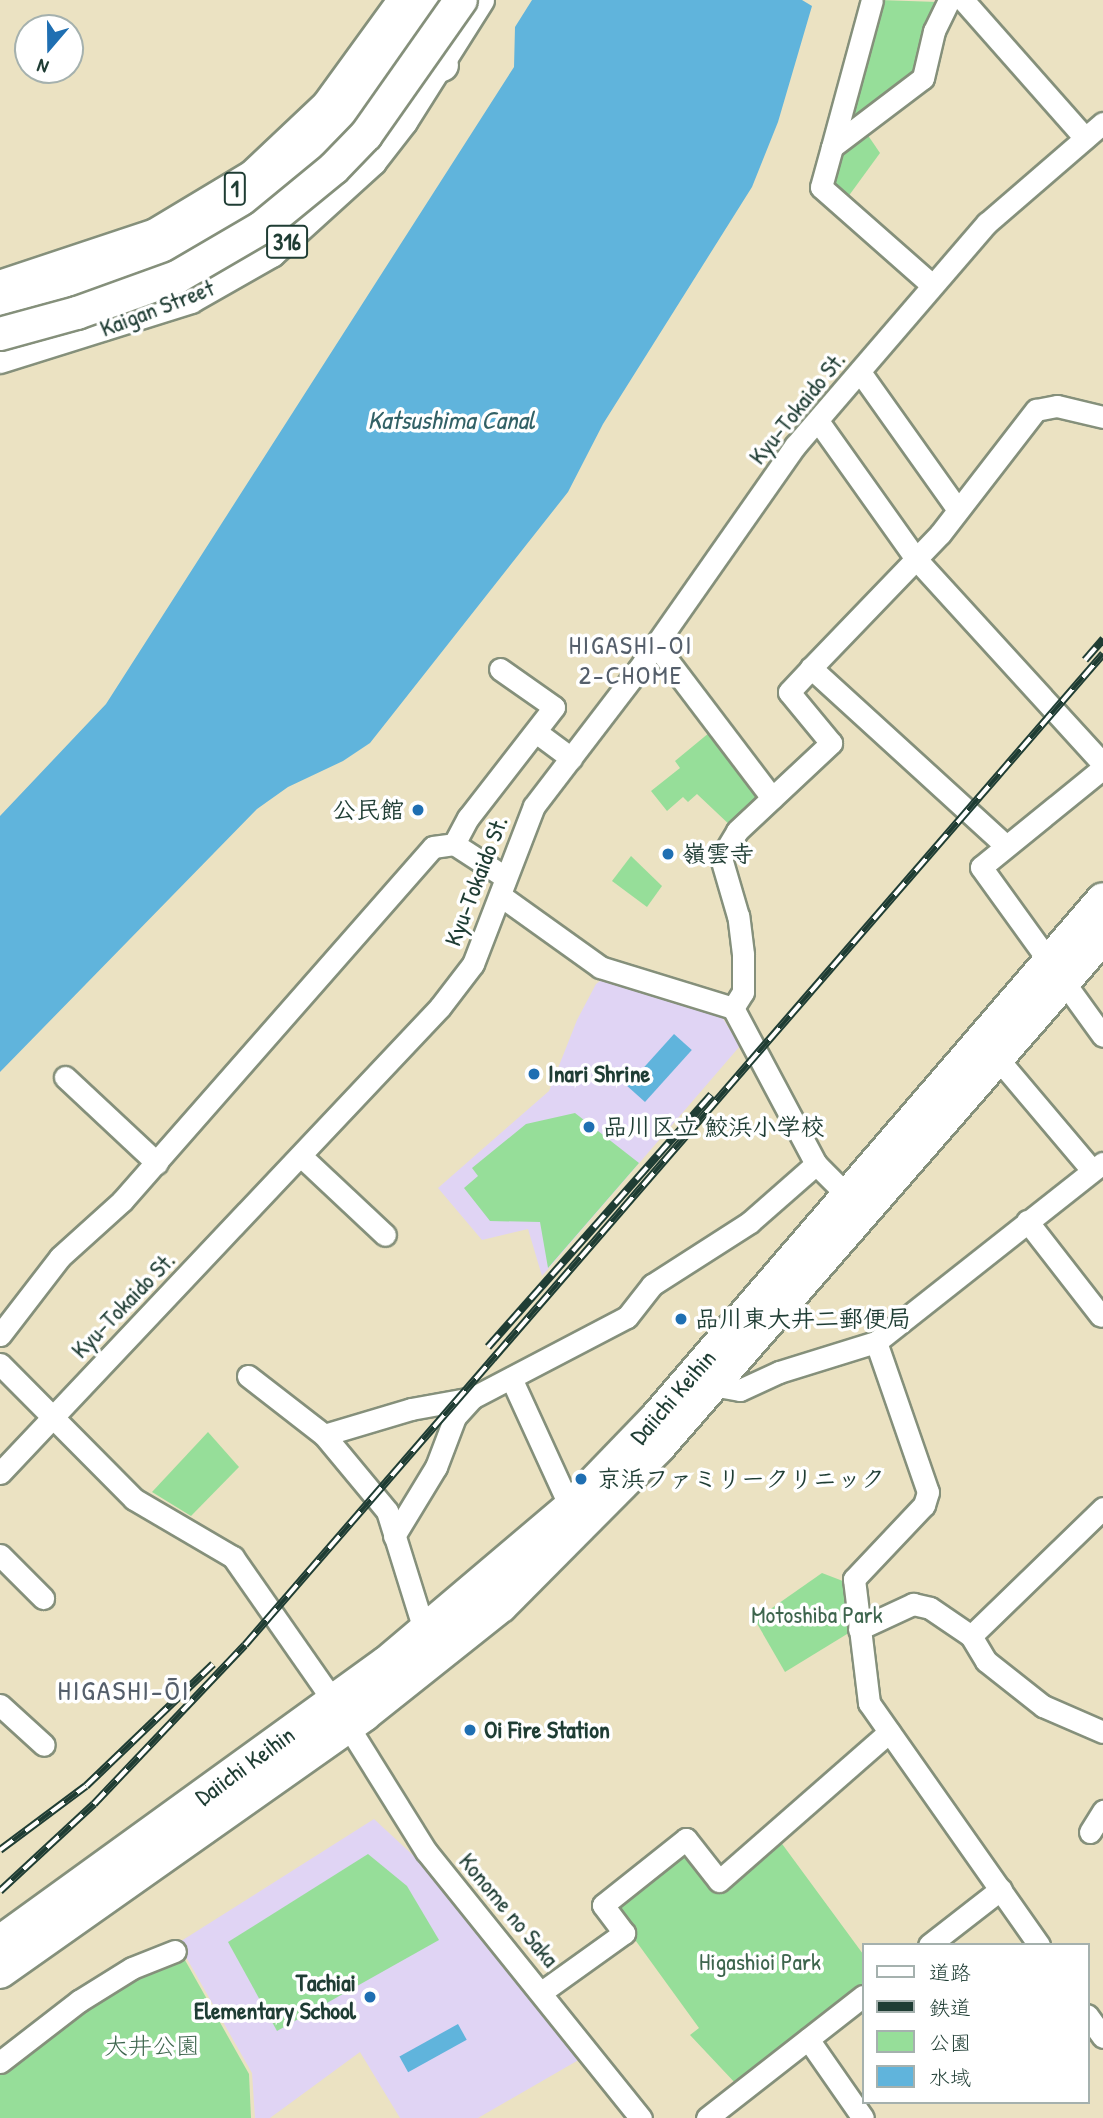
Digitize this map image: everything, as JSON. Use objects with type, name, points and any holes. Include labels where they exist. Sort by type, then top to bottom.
[{"type":"highway","points":[[0,312],[120,276],[167,257],[238,216],[293,173],[347,120],[392,62],[429,0]]},
{"type":"highway","points":[[442,65],[434,31],[449,0]]},
{"type":"highway","name":"1","points":[[0,334],[165,282],[261,228],[334,168],[366,135],[413,75],[461,0]]},
{"type":"highway","name":"1","points":[[0,287],[156,235],[244,183],[328,106],[394,1]]},
{"type":"highway","name":"Daiichi Keihin","points":[[0,1972],[340,1715],[425,1633],[570,1507],[855,1204],[998,1059],[1103,899]]},
{"type":"highway","name":"Daiichi Keihin","points":[[0,1942],[501,1606],[597,1513],[712,1385],[855,1204],[1058,970],[1103,937]]},
{"type":"main road","name":"Kaigan Street","points":[[0,360],[191,300],[272,254],[373,162],[442,65],[481,0]]},
{"type":"main road","points":[[0,273],[149,224],[219,186],[302,119],[355,56],[394,1]]},
{"type":"street","points":[[873,0],[821,187],[932,285]]},
{"type":"street","points":[[832,147],[923,78],[934,31],[949,0]]},
{"type":"street","points":[[964,0],[1085,138]]},
{"type":"street","name":"Kyu-Tokaido St.","points":[[0,1474],[52,1416],[406,1046],[473,964],[534,806],[656,645],[818,421],[987,223],[1103,123]]},
{"type":"street","points":[[860,372],[958,510]]},
{"type":"street","points":[[733,1008],[743,992],[743,954],[738,916],[721,858],[737,831],[831,743],[789,692],[916,559],[1036,410],[1057,406],[1103,417]]},
{"type":"street","points":[[818,421],[916,559],[1103,766],[981,867],[1058,970],[1103,1036]]},
{"type":"street","points":[[656,645],[772,797]]},
{"type":"street","points":[[811,668],[1005,845]]},
{"type":"street","points":[[454,844],[468,818],[554,707],[500,669]]},
{"type":"street","points":[[536,732],[572,758]]},
{"type":"street","points":[[0,1335],[60,1257],[122,1201],[157,1163],[433,847],[454,844],[600,967],[733,1008],[816,1164],[855,1204]]},
{"type":"street","points":[[712,1385],[740,1390],[779,1372],[876,1342],[1097,1166],[998,1059]]},
{"type":"street","points":[[65,1077],[157,1163]]},
{"type":"street","points":[[301,1156],[385,1235]]},
{"type":"street","points":[[324,1435],[411,1409],[472,1398],[627,1317],[652,1286],[750,1222],[816,1164]]},
{"type":"street","points":[[1027,1221],[1101,1316]]},
{"type":"street","points":[[876,1342],[928,1492],[924,1505],[854,1579],[869,1703],[1038,1943]]},
{"type":"street","name":"Konome no Saka","points":[[0,1364],[134,1499],[233,1557],[340,1715],[426,1851],[543,1991],[641,2118]]},
{"type":"street","points":[[248,1376],[324,1435],[387,1511],[425,1633]]},
{"type":"street","points":[[510,1378],[570,1507]]},
{"type":"street","points":[[394,1536],[436,1467],[455,1417],[472,1398]]},
{"type":"street","points":[[971,1636],[1103,1508]]},
{"type":"street","points":[[0,1555],[43,1598]]},
{"type":"street","points":[[859,1629],[913,1604],[930,1608],[971,1636],[986,1661],[1043,1706],[1103,1732]]},
{"type":"street","points":[[0,1705],[44,1745]]},
{"type":"street","points":[[543,1991],[624,1933],[603,1905],[686,1839],[719,1881],[889,1732]]},
{"type":"street","points":[[1090,1832],[1103,1811]]},
{"type":"street","points":[[932,1943],[1001,1889]]},
{"type":"street","points":[[0,2062],[79,2001],[132,1968],[175,1951]]},
{"type":"street","points":[[707,2118],[862,1997]]},
{"type":"street","points":[[1089,2018],[1103,2037]]},
{"type":"street","points":[[808,2039],[863,2118]]},
{"type":"shaded area","name":"品川区立 鮫浜小学校","points":[[608,975],[719,1012],[740,1046],[542,1276],[528,1229],[482,1240],[438,1188],[549,1091],[577,1020],[596,984]]},
{"type":"shaded area","name":"Tachiai Elementary School","points":[[374,1819],[415,1857],[582,2058],[478,2118],[400,2118],[360,2052],[270,2118],[255,2118],[252,2073],[178,1943]]},
{"type":"green space","points":[[879,0],[938,2],[914,73],[860,120],[852,112]]},
{"type":"green space","points":[[865,131],[880,153],[845,201],[828,182],[840,152]]},
{"type":"green space","points":[[715,728],[765,795],[733,828],[697,794],[688,802],[683,797],[667,811],[651,791],[680,768],[675,761]]},
{"type":"green space","points":[[631,856],[662,886],[647,907],[612,881]]},
{"type":"green space","points":[[575,1113],[639,1163],[548,1268],[540,1222],[490,1221],[464,1188],[478,1176],[472,1168],[526,1124]]},
{"type":"green space","points":[[208,1432],[239,1467],[191,1516],[152,1492]]},
{"type":"green space","name":"Motoshiba Park","points":[[822,1573],[848,1583],[852,1631],[785,1672],[755,1620]]},
{"type":"green space","name":"Higashioi Park","points":[[777,1837],[862,1953],[862,1989],[737,2085],[690,2035],[699,2028],[612,1908],[682,1847],[718,1890]]},
{"type":"green space","points":[[368,1854],[407,1886],[439,1940],[277,2031],[228,1942]]},
{"type":"green space","name":"大井公園","points":[[181,1953],[249,2074],[251,2118],[0,2118],[0,2073],[83,2005]]},
{"type":"water","name":"Katsushima Canal","points":[[532,0],[802,0],[812,6],[778,122],[752,187],[603,424],[568,492],[370,743],[343,761],[288,787],[257,809],[0,1072],[0,816],[106,704],[514,67],[515,27]]},
{"type":"water","points":[[674,1034],[692,1050],[645,1102],[627,1086]]},
{"type":"water","points":[[458,2024],[467,2040],[408,2072],[399,2056]]},
{"type":"railway","points":[[1085,660],[1103,639]]},
{"type":"railway","points":[[0,1891],[94,1804],[245,1645],[1103,654]]},
{"type":"railway","points":[[488,1347],[711,1095]]},
{"type":"railway","points":[[0,1850],[86,1786],[213,1664]]},
{"type":"place","name":"公民館","points":[[418,810]]},
{"type":"place","name":"嶺雲寺","points":[[668,854]]},
{"type":"place","name":"Inari Shrine","points":[[534,1074]]},
{"type":"place","name":"品川区立 鮫浜小学校","points":[[589,1127]]},
{"type":"place","name":"品川東大井二郵便局","points":[[681,1319]]},
{"type":"place","name":"京浜ファミリークリニック","points":[[581,1479]]},
{"type":"place","name":"Oi Fire Station","points":[[470,1730]]},
{"type":"place","name":"Tachiai Elementary School","points":[[370,1997]]},
{"type":"district","name":"HIGASHI-OI 2-CHOME","points":[[631,660]]},
{"type":"district","name":"HIGASHI-ŌI","points":[[124,1690]]}]
